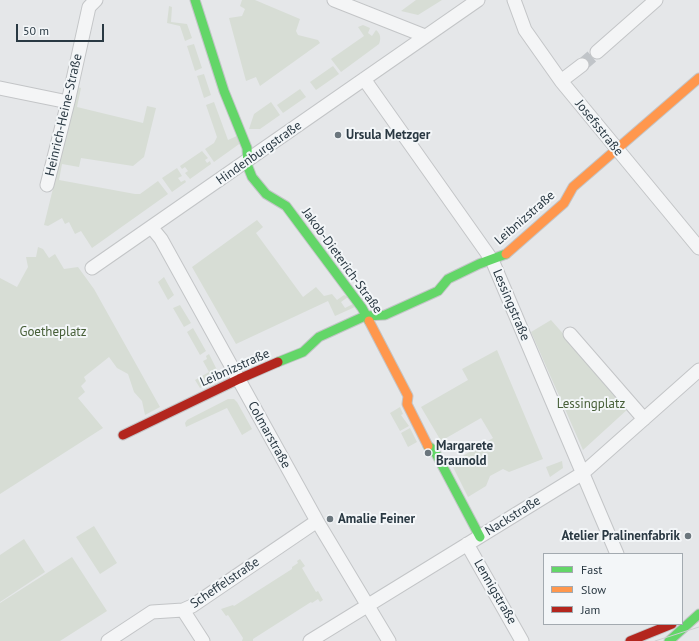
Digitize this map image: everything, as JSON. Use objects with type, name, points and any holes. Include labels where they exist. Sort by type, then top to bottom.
[{"type":"street","name":"Heinrich-Heine-Straße","points":[[47,185],[68,102],[89,6],[95,0]]},
{"type":"street","name":"Jakob-Dieterich-Straße","points":[[195,0],[220,80],[247,148],[246,162],[251,176],[270,199],[286,206],[362,308],[365,316],[375,330],[408,396],[407,404],[429,448],[434,450],[480,537]]},
{"type":"street","points":[[334,0],[425,36]]},
{"type":"street","name":"Hindenburgstraße","points":[[92,268],[152,228],[478,0]]},
{"type":"street","name":"Josefsstraße","points":[[514,0],[524,30],[561,81],[699,248]]},
{"type":"street","points":[[597,52],[656,0]]},
{"type":"street","points":[[561,81],[582,65]]},
{"type":"street","name":"Leibnizstraße","points":[[123,434],[238,379],[303,352],[319,337],[365,316],[385,315],[438,291],[448,279],[505,255],[564,203],[574,187],[699,78]]},
{"type":"street","name":"Lessingstraße","points":[[364,79],[492,260],[617,553]]},
{"type":"street","points":[[0,88],[68,102]]},
{"type":"street","name":"Colmarstraße","points":[[152,228],[161,239],[317,521],[368,604],[388,641]]},
{"type":"street","points":[[570,334],[644,419]]},
{"type":"street","name":"Nackstraße","points":[[310,641],[583,473],[699,370]]},
{"type":"street","name":"Scheffelstraße","points":[[108,641],[152,612],[184,610],[317,521]]},
{"type":"street","name":"Lennigstraße","points":[[467,544],[522,641]]},
{"type":"street","points":[[184,610],[203,641]]},
{"type":"street","points":[[683,619],[699,611]]},
{"type":"street","points":[[670,641],[699,614]]},
{"type":"street","points":[[630,641],[649,629],[667,625]]},
{"type":"green space","points":[[242,0],[255,0],[300,19],[296,31],[298,35],[318,40],[320,43],[260,86],[256,77],[246,81],[229,18],[242,16],[245,9],[240,6]]},
{"type":"green space","points":[[416,0],[442,0],[418,15],[401,11]]},
{"type":"green space","points":[[169,6],[172,7],[171,22],[187,24],[192,38],[185,41],[180,26],[167,23]]},
{"type":"green space","points":[[363,25],[370,28],[368,33],[372,36],[376,30],[379,33],[379,44],[341,72],[331,59],[364,36],[358,27]]},
{"type":"green space","points":[[194,44],[202,68],[195,71],[187,46]]},
{"type":"green space","points":[[333,66],[339,74],[316,90],[310,82]]},
{"type":"green space","points":[[204,74],[211,95],[204,98],[197,76]]},
{"type":"green space","points":[[78,87],[81,88],[77,107],[143,123],[147,106],[156,108],[144,157],[133,166],[81,158],[79,167],[62,164],[59,180],[135,194],[140,194],[158,181],[168,194],[92,248],[81,231],[75,234],[69,222],[65,224],[62,218],[48,226],[44,225]]},
{"type":"green space","points":[[300,89],[306,97],[283,113],[277,105]]},
{"type":"green space","points":[[214,102],[228,140],[239,135],[242,142],[214,162],[205,149],[214,143],[217,137],[206,105]]},
{"type":"green space","points":[[271,102],[280,115],[260,129],[249,129],[254,114]]},
{"type":"green space","points":[[202,151],[208,158],[205,160],[207,163],[210,161],[211,164],[190,179],[185,173],[188,171],[185,167],[182,169],[180,166]]},
{"type":"green space","points":[[177,168],[182,176],[178,178],[181,182],[185,180],[186,182],[172,192],[162,178]]},
{"type":"green space","points":[[257,220],[263,227],[256,233],[303,297],[316,287],[324,296],[332,294],[337,300],[344,295],[348,297],[341,302],[345,308],[353,304],[355,307],[335,316],[328,301],[236,344],[192,267]]},
{"type":"green space","name":"Goetheplatz","points":[[38,247],[43,249],[49,258],[55,254],[64,269],[78,267],[94,289],[160,407],[145,415],[142,401],[134,392],[128,374],[117,368],[109,357],[84,377],[86,381],[81,386],[85,392],[78,398],[103,428],[0,494],[0,278],[17,287],[28,267],[26,257],[36,257]]},
{"type":"green space","points":[[164,277],[174,295],[168,300],[158,282]]},
{"type":"green space","points":[[180,305],[191,323],[184,327],[173,308]]},
{"type":"green space","name":"Lessingplatz","points":[[551,320],[629,408],[583,450],[531,332]]},
{"type":"green space","points":[[193,328],[206,351],[200,355],[187,332]]},
{"type":"green space","points":[[497,350],[543,459],[509,472],[503,469],[490,476],[486,486],[468,497],[451,463],[493,438],[481,418],[441,441],[421,407],[468,380],[462,369]]},
{"type":"green space","points":[[209,354],[219,374],[215,381],[200,388],[195,380],[209,372],[203,361],[207,359],[206,356]]},
{"type":"green space","points":[[228,399],[234,399],[237,402],[252,429],[242,435],[227,408],[186,427],[185,423],[187,420]]},
{"type":"green space","points":[[400,407],[403,414],[401,415],[409,426],[400,431],[390,413]]},
{"type":"green space","points":[[410,428],[417,442],[408,447],[401,433]]},
{"type":"green space","points":[[562,461],[563,468],[550,477],[546,467]]},
{"type":"green space","points":[[94,526],[117,563],[100,574],[76,537]]},
{"type":"green space","points":[[24,539],[45,572],[0,602],[0,555]]},
{"type":"green space","points":[[72,557],[107,611],[60,641],[0,641],[0,603]]},
{"type":"green space","points":[[300,559],[305,566],[302,568],[316,592],[318,591],[323,600],[320,602],[318,599],[312,603],[311,602],[253,639],[253,641],[242,641],[243,638],[228,615],[226,616],[221,609],[234,606],[292,569],[292,567],[298,563],[297,561]]},
{"type":"tunnel","points":[[582,65],[597,52]]},
{"type":"tram line","points":[[655,641],[699,627]]},
{"type":"traffic: fast","points":[[195,0],[224,91],[247,148],[248,167],[252,177],[266,194],[286,206],[362,308],[369,321]]},
{"type":"traffic: fast","points":[[278,362],[303,352],[319,337],[365,316],[385,315],[438,291],[448,279],[479,264],[506,254]]},
{"type":"traffic: fast","points":[[428,446],[434,450],[480,537]]},
{"type":"traffic: fast","points":[[669,641],[699,614]]},
{"type":"traffic: slow","points":[[506,254],[564,203],[573,187],[699,78]]},
{"type":"traffic: slow","points":[[369,321],[408,396],[407,404],[428,446]]},
{"type":"traffic: jam","points":[[123,435],[239,379],[278,362]]},
{"type":"traffic: jam","points":[[630,641],[670,625]]},
{"type":"place","name":"Ursula Metzger","points":[[338,135]]},
{"type":"place","name":"Margarete Braunold","points":[[428,453]]},
{"type":"place","name":"Amalie Feiner","points":[[330,519]]},
{"type":"place","name":"Atelier Pralinenfabrik","points":[[688,536]]}]
